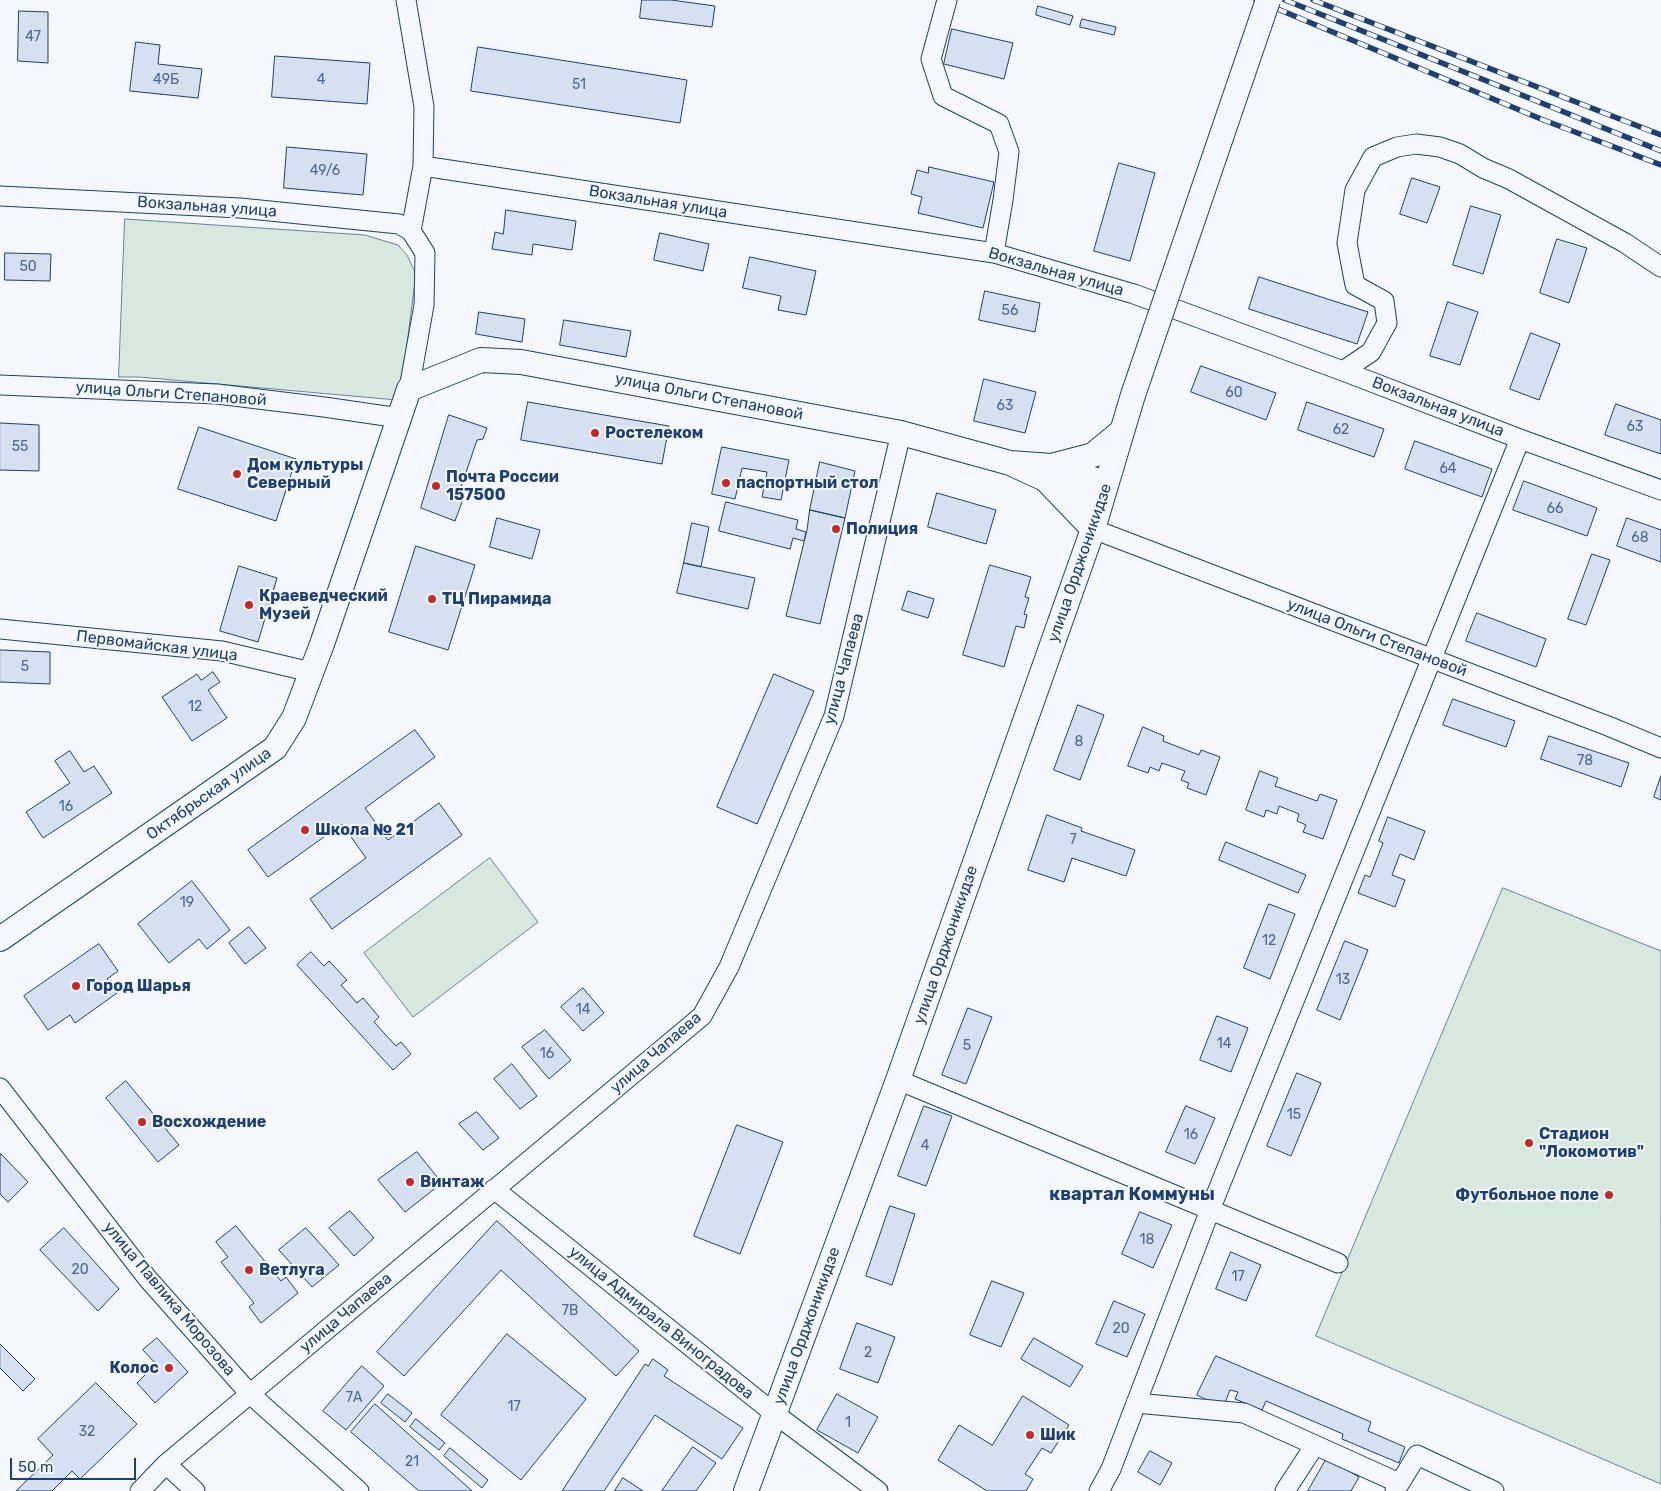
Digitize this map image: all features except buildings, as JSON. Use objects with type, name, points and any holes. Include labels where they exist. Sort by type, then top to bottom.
[{"type":"main road","name":"улица Орджоникидзе","points":[[746,1491],[898,1080],[1093,529],[1133,395],[1268,0]]},
{"type":"main road","name":"улица Ольги Степановой","points":[[409,389],[481,360],[521,362],[901,433],[1049,473],[1089,494],[1104,492]]},
{"type":"main road","name":"Октябрьская улица","points":[[0,939],[275,748],[294,718],[312,672],[409,389]]},
{"type":"main road","points":[[1093,529],[1049,473],[1093,455],[1122,431]]},
{"type":"street","points":[[406,0],[424,106],[423,166],[411,231],[425,253],[424,305],[409,389]]},
{"type":"street","points":[[947,0],[930,60],[943,96],[999,124],[1008,152],[1003,200],[994,253]]},
{"type":"street","points":[[1343,371],[1371,352],[1387,323],[1384,301],[1355,285],[1347,242],[1355,190],[1374,157],[1397,147],[1416,144],[1440,147],[1460,154],[1483,168],[1509,178],[1625,243],[1661,267]]},
{"type":"street","name":"Вокзальная улица","points":[[423,166],[994,253],[1134,294],[1661,490]]},
{"type":"street","name":"Вокзальная улица","points":[[0,196],[240,208],[400,224],[411,231]]},
{"type":"street","name":"улица Ольги Степановой","points":[[0,384],[217,394],[324,406],[400,418]]},
{"type":"street","name":"улица Чапаева","points":[[140,1491],[166,1464],[702,1016],[729,967],[834,716],[901,433]]},
{"type":"street","points":[[1099,1491],[1111,1469],[1210,1210],[1520,439]]},
{"type":"street","name":"улица Ольги Степановой","points":[[1093,529],[1661,748]]},
{"type":"street","name":"Первомайская улица","points":[[0,629],[222,651],[312,672]]},
{"type":"street","points":[[898,1080],[1338,1263]]},
{"type":"street","name":"улица Павлика Морозова","points":[[0,1088],[148,1280],[250,1394],[359,1491]]},
{"type":"street","name":"улица Адмирала Виноградова","points":[[494,1189],[775,1414],[878,1491]]},
{"type":"street","points":[[1136,1403],[1244,1413],[1315,1445],[1397,1487],[1417,1455],[1494,1491]]},
{"type":"street","points":[[1285,1491],[1315,1445]]},
{"type":"street","points":[[166,1464],[195,1491]]},
{"type":"shaded area","points":[[125,219],[365,235],[398,245],[407,255],[416,274],[407,344],[397,400],[139,377],[119,377]]},
{"type":"shaded area","points":[[490,858],[538,922],[413,1017],[364,953]]},
{"type":"shaded area","name":"Стадион \"Локомотив\"","points":[[1503,888],[1661,951],[1661,1484],[1316,1336]]},
{"type":"railway","points":[[1256,0],[1541,119],[1661,165]]},
{"type":"railway","points":[[1285,0],[1661,151]]},
{"type":"railway","points":[[1313,0],[1661,135]]},
{"type":"place","name":"Ростелеком","points":[[595,433]]},
{"type":"place","name":"Дом культуры Северный","points":[[237,474]]},
{"type":"place","name":"паспортный стол","points":[[726,483]]},
{"type":"place","name":"Почта России 157500","points":[[436,486]]},
{"type":"place","name":"Полиция","points":[[836,529]]},
{"type":"place","name":"ТЦ Пирамида","points":[[432,599]]},
{"type":"place","name":"Краеведческий Музей","points":[[249,605]]},
{"type":"place","name":"Школа № 21","points":[[305,830]]},
{"type":"place","name":"Город Шарья","points":[[76,986]]},
{"type":"place","name":"Восхождение","points":[[142,1122]]},
{"type":"place","name":"Стадион \"Локомотив\"","points":[[1529,1143]]},
{"type":"place","name":"Винтаж","points":[[410,1182]]},
{"type":"place","name":"Футбольное поле","points":[[1609,1195]]},
{"type":"place","name":"Ветлуга","points":[[249,1270]]},
{"type":"place","name":"Колос","points":[[169,1368]]},
{"type":"place","name":"Шик","points":[[1030,1435]]},
{"type":"district","name":"квартал Коммуны","points":[[1132,1195]]}]
